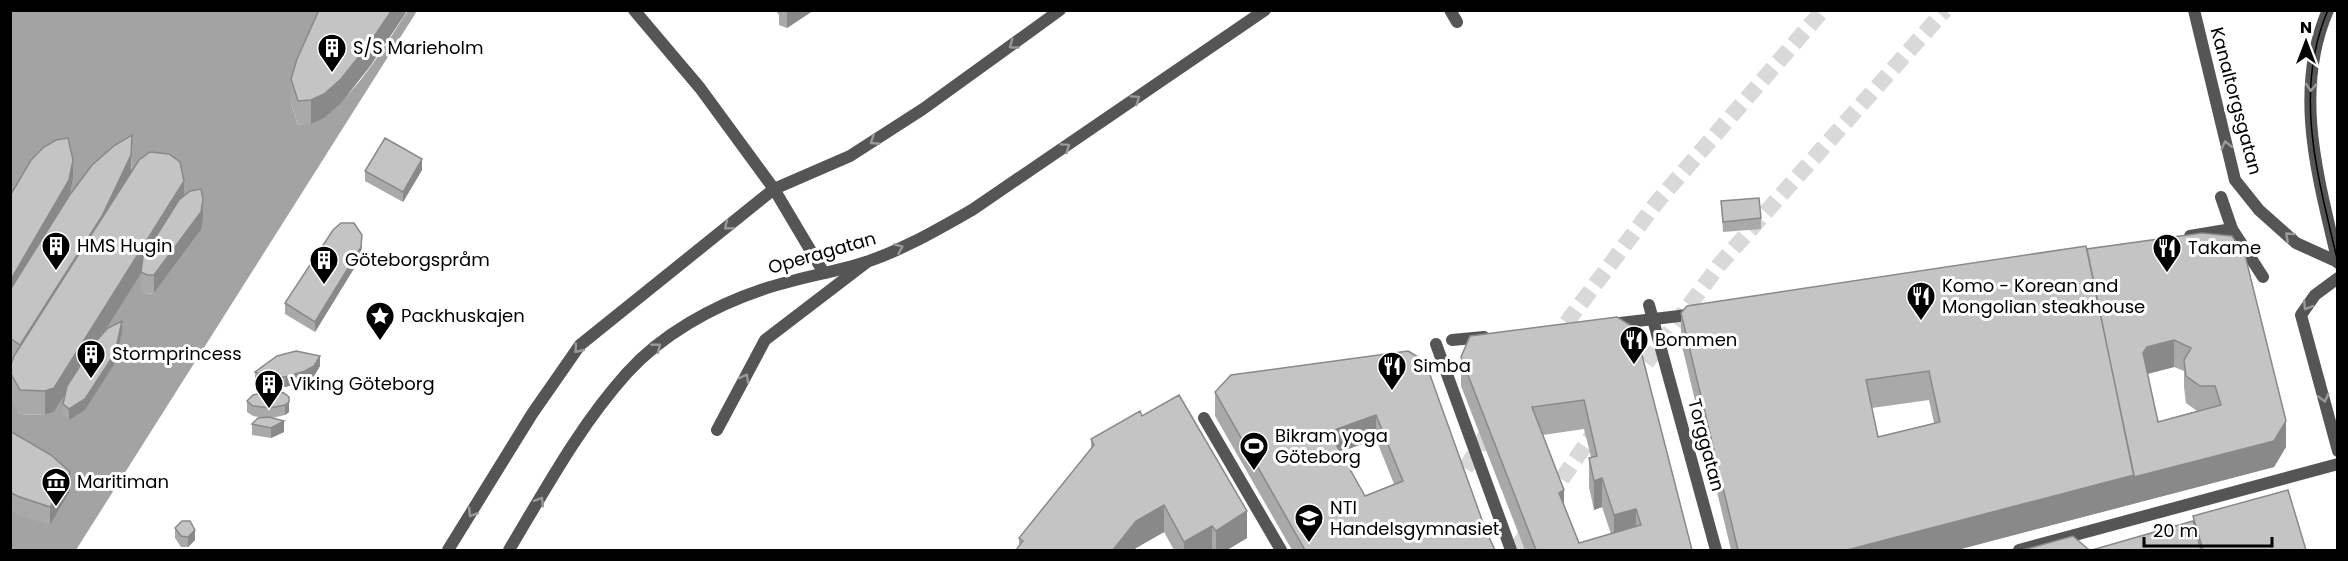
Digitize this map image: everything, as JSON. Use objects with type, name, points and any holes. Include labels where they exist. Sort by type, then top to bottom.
[{"type":"street","points":[[634,10],[700,88],[774,189],[824,273]]},
{"type":"street","points":[[448,550],[532,414],[579,345],[774,189],[850,156],[923,109],[1060,10]]},
{"type":"street","name":"Operagatan","points":[[509,550],[592,416],[628,372],[658,345],[709,312],[761,290],[867,262],[920,238],[972,210],[1265,10]]},
{"type":"street","points":[[1450,10],[1457,22]]},
{"type":"street","name":"Kanaltorgsgatan","points":[[2194,10],[2235,180],[2259,210],[2296,243],[2337,262]]},
{"type":"street","points":[[2328,10],[2314,51],[2310,95],[2312,141],[2337,262]]},
{"type":"street","points":[[2222,197],[2232,229],[2263,278]]},
{"type":"street","points":[[2173,238],[2232,229]]},
{"type":"street","points":[[717,430],[765,340],[867,262]]},
{"type":"street","points":[[2337,278],[2315,295],[2301,315],[2337,451]]},
{"type":"street","name":"Torggatan","points":[[1649,305],[1716,550]]},
{"type":"street","points":[[1594,326],[1713,311]]},
{"type":"street","points":[[1452,340],[1500,335]]},
{"type":"street","points":[[1436,344],[1511,550]]},
{"type":"street","points":[[1204,418],[1281,550]]},
{"type":"street","points":[[2019,550],[2337,464]]},
{"type":"shaded area","points":[[11,11],[330,11],[297,83],[291,103],[298,125],[315,121],[331,111],[346,97],[375,61],[408,11],[417,11],[76,550],[11,550],[11,396],[20,414],[45,415],[54,412],[183,205],[11,391],[11,357],[120,200],[131,173],[132,155],[69,215],[11,214]],"holes":[[[201,230],[154,293],[147,294],[142,290],[143,276]]]},
{"type":"building","name":"S/S Marieholm","points":[[319,10],[392,10],[341,79],[324,94],[311,100],[298,101],[291,79],[297,59]]},
{"type":"building","name":"HMS Hugin","points":[[132,135],[131,155],[102,216],[20,345],[10,338],[10,290],[69,196],[92,165],[115,145]]},
{"type":"building","points":[[68,138],[73,160],[69,180],[10,281],[10,196],[31,160],[44,147],[56,140]]},
{"type":"building","points":[[385,138],[422,159],[403,192],[365,171]]},
{"type":"building","points":[[150,152],[169,154],[180,162],[184,181],[54,388],[45,391],[20,390],[10,372],[14,356],[139,160]]},
{"type":"building","points":[[201,189],[203,199],[201,212],[154,275],[141,272],[143,257],[179,200],[190,191]]},
{"type":"building","points":[[1759,198],[1761,218],[1723,222],[1721,201]]},
{"type":"building","name":"Göteborgspråm","points":[[341,223],[354,223],[362,235],[361,247],[315,322],[285,303],[333,230]]},
{"type":"building","points":[[2202,233],[2232,236],[2245,255],[2286,421],[2274,441],[2134,477],[2087,249]],"holes":[[[2174,340],[2191,348],[2184,360],[2186,376],[2200,386],[2215,386],[2221,405],[2158,422],[2143,353],[2147,347]]]},
{"type":"building","points":[[2086,246],[2134,475],[1847,550],[1738,550],[1681,313],[1687,306]],"holes":[[[1929,371],[1940,422],[1878,437],[1866,380]]]},
{"type":"building","points":[[1617,317],[1635,328],[1692,550],[1536,550],[1461,357],[1470,336]],"holes":[[[1584,400],[1597,456],[1589,458],[1594,481],[1602,478],[1614,515],[1636,509],[1641,525],[1579,543],[1559,493],[1564,490],[1532,407]]]},
{"type":"building","name":"Stormprincess","points":[[122,321],[115,353],[85,399],[69,409],[63,404],[67,386],[96,341],[108,328]]},
{"type":"building","points":[[296,351],[320,356],[314,366],[285,377],[267,377],[255,372],[277,356]]},
{"type":"building","points":[[1408,351],[1425,361],[1486,531],[1495,550],[1305,550],[1215,392],[1231,375]],"holes":[[[1376,415],[1403,481],[1365,496],[1329,432]]]},
{"type":"building","points":[[270,391],[284,393],[289,397],[289,402],[270,408],[253,406],[247,401],[253,395]]},
{"type":"building","points":[[1179,395],[1247,511],[1216,531],[1212,526],[1184,542],[1164,505],[1136,521],[1113,550],[1016,550],[1023,541],[1019,538],[1094,445],[1091,439],[1140,411],[1142,416]]},
{"type":"building","points":[[269,417],[284,421],[271,428],[252,424],[258,418]]},
{"type":"building","points":[[10,431],[51,455],[70,472],[50,507],[10,492]]},
{"type":"building","points":[[2288,490],[2306,550],[2203,550],[2193,516]]},
{"type":"building","points":[[182,521],[190,521],[195,530],[188,537],[181,536],[175,528]]},
{"type":"building","points":[[2193,521],[2201,550],[2092,550]]},
{"type":"building","points":[[2073,536],[2089,550],[2023,550]]},
{"type":"tunnel","points":[[1552,342],[1657,202],[1823,10]]},
{"type":"tunnel","points":[[1632,382],[1720,264],[1945,10]]},
{"type":"tunnel","points":[[1453,489],[1493,424]]},
{"type":"tunnel","points":[[1548,499],[1600,424]]},
{"type":"tunnel","points":[[1516,550],[1533,523]]},
{"type":"tram line","points":[[2328,10],[2317,41],[2310,105],[2317,168],[2338,263]]},
{"type":"place","name":"S/S Marieholm","points":[[332,74]]},
{"type":"place","name":"HMS Hugin","points":[[56,272]]},
{"type":"place","name":"Takame","points":[[2167,274]]},
{"type":"place","name":"Göteborgspråm","points":[[324,286]]},
{"type":"place","name":"Komo - Korean and Mongolian steakhouse","points":[[1921,322]]},
{"type":"place","name":"Packhuskajen","points":[[380,342]]},
{"type":"place","name":"Bommen","points":[[1634,366]]},
{"type":"place","name":"Stormprincess","points":[[91,380]]},
{"type":"place","name":"Simba","points":[[1392,392]]},
{"type":"place","name":"Viking Göteborg","points":[[269,410]]},
{"type":"place","name":"Bikram yoga Göteborg","points":[[1254,472]]},
{"type":"place","name":"Maritiman","points":[[56,508]]},
{"type":"place","name":"NTI Handelsgymnasiet","points":[[1309,544]]}]
